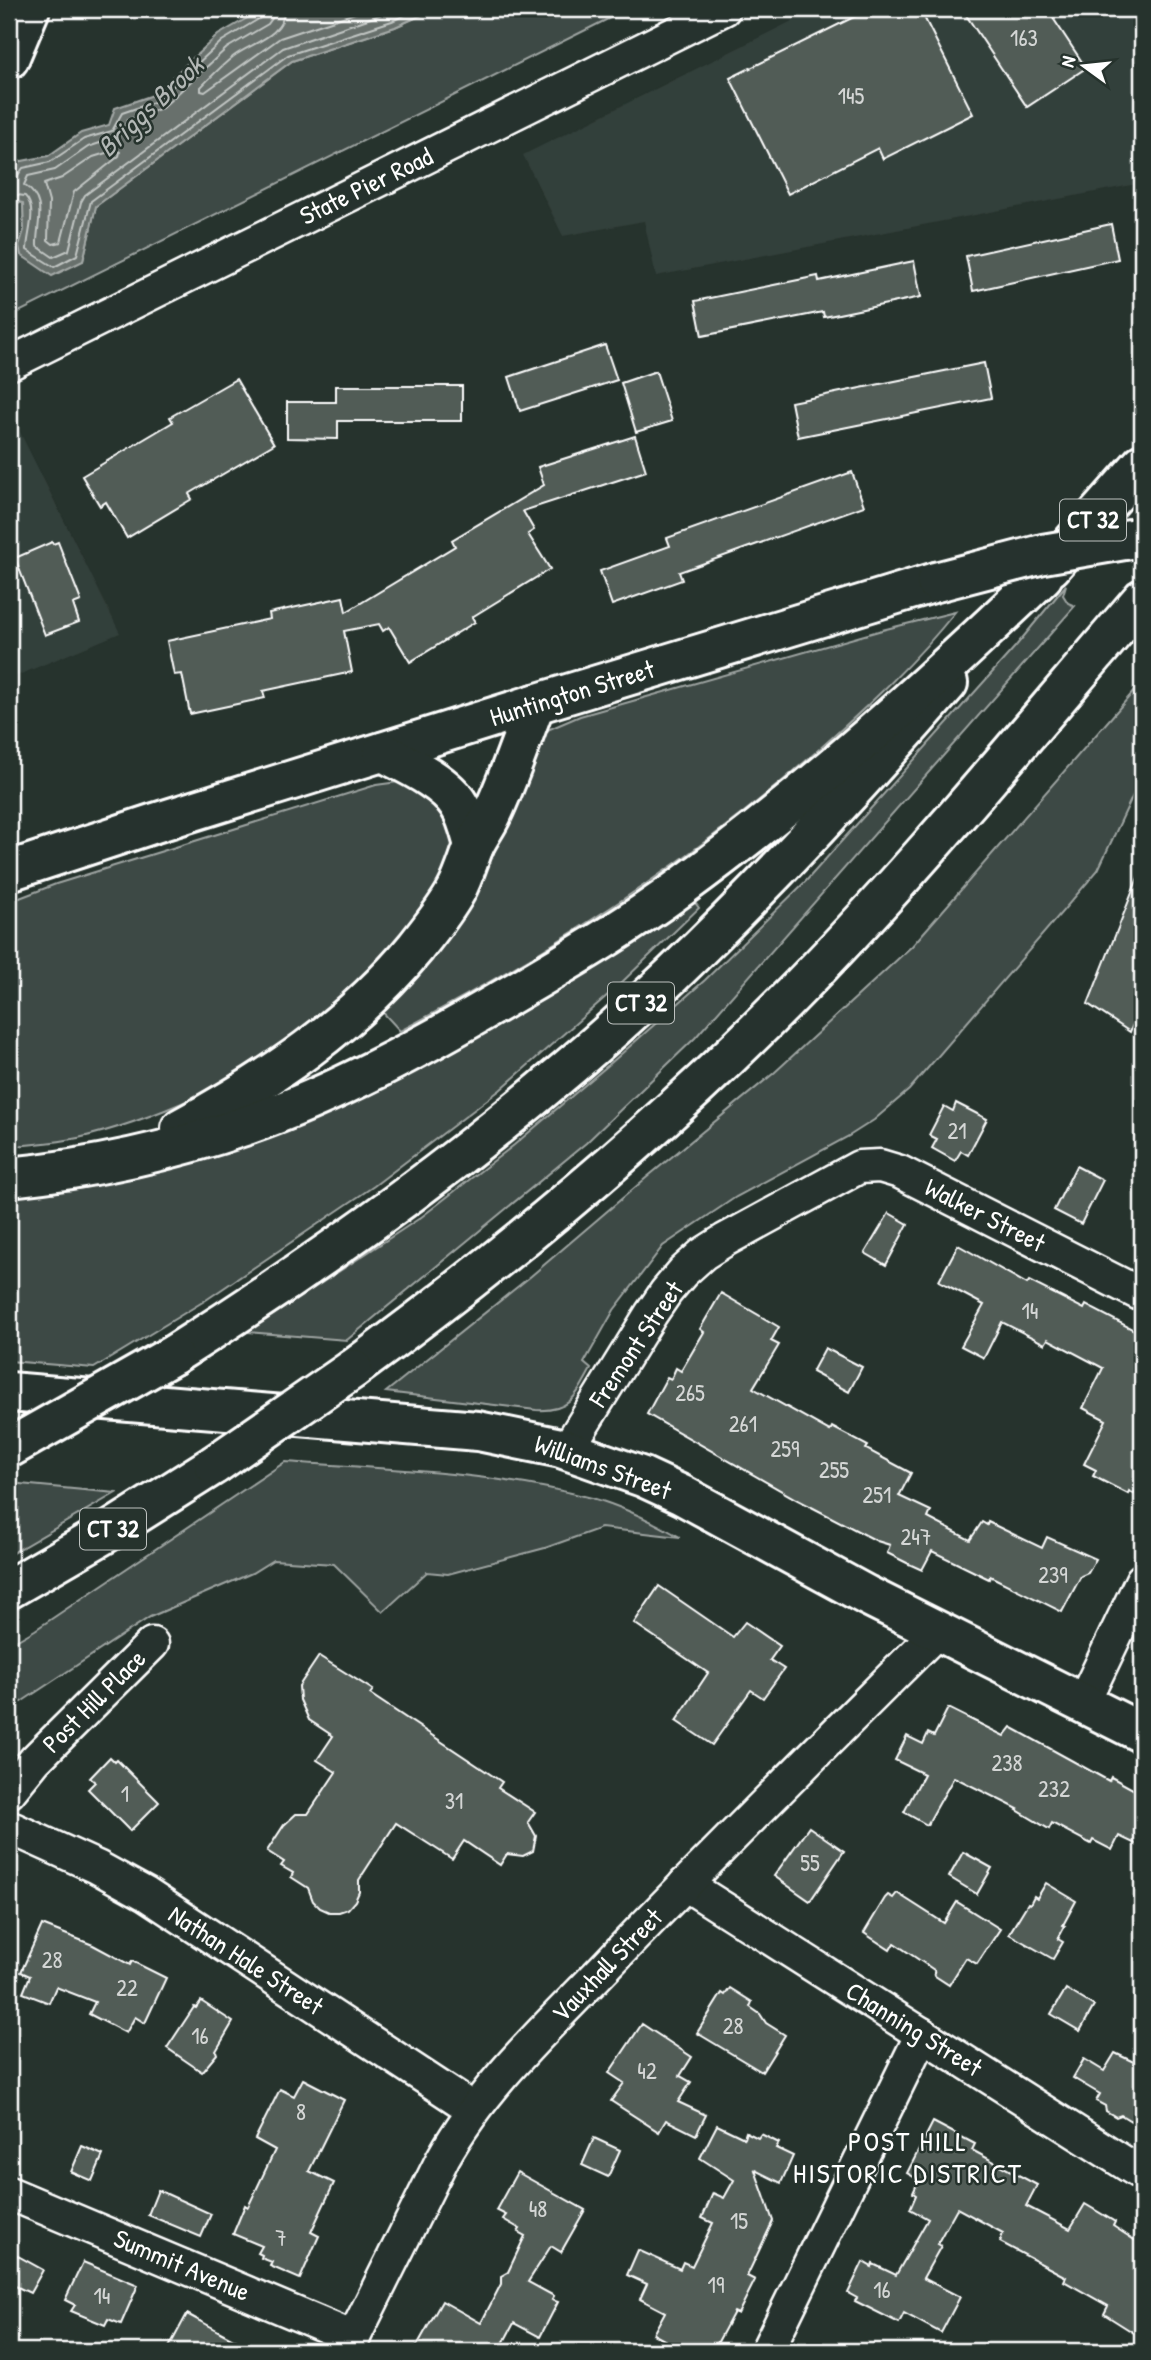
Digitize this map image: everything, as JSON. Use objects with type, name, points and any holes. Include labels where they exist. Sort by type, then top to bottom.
[{"type":"main road","points":[[9,59],[30,9]]},
{"type":"main road","name":"CT 32","points":[[9,1448],[173,1355],[309,1266],[396,1204],[520,1107],[618,1024],[706,941],[812,834],[1142,464]]},
{"type":"main road","name":"Huntington Street","points":[[9,872],[535,704],[936,582],[1043,554],[1142,537]]},
{"type":"main road","points":[[9,1177],[127,1157],[225,1132],[313,1098],[460,1024],[589,947],[678,889],[795,799],[892,716],[1043,576]]},
{"type":"main road","name":"CT 32","points":[[9,1589],[111,1530],[214,1465],[353,1369],[534,1231],[615,1162],[739,1048],[872,910],[1142,599]]},
{"type":"main road","points":[[127,1157],[225,1104],[290,1063],[324,1038],[372,996],[398,968],[455,892],[474,846],[506,783],[535,704]]},
{"type":"main road","points":[[383,752],[415,769],[451,794],[464,813],[474,846]]},
{"type":"main road","name":"Williams Street","points":[[9,1392],[478,1431],[567,1450],[633,1473],[682,1495],[937,1632],[1142,1733]]},
{"type":"street","name":"State Pier Road","points":[[9,364],[724,9]]},
{"type":"street","name":"Walker Street","points":[[825,1184],[859,1167],[891,1168],[1142,1295]]},
{"type":"street","name":"Fremont Street","points":[[567,1450],[651,1314],[683,1272],[725,1240],[825,1184]]},
{"type":"street","points":[[1083,1703],[1142,1580]]},
{"type":"street","name":"Vauxhall Street","points":[[351,2345],[443,2158],[473,2109],[493,2084],[685,1884],[937,1632]]},
{"type":"street","name":"Post Hill Place","points":[[9,1792],[34,1760],[152,1644]]},
{"type":"street","name":"Nathan Hale Street","points":[[9,1827],[138,1889],[473,2109]]},
{"type":"street","name":"Channing Street","points":[[685,1884],[1142,2174]]},
{"type":"street","points":[[768,2351],[922,2034]]},
{"type":"street","name":"Summit Avenue","points":[[9,2193],[351,2345]]},
{"type":"shaded area","points":[[435,9],[628,9],[9,317],[9,200],[23,203],[24,230],[19,246],[21,255],[29,260],[83,261],[96,206],[292,61],[395,27]]},
{"type":"shaded area","points":[[816,9],[1142,9],[1142,183],[656,276],[644,221],[563,236],[523,155]]},
{"type":"shaded area","points":[[9,410],[120,633],[9,679]]},
{"type":"shaded area","points":[[1066,585],[1063,595],[1068,603],[1075,606],[695,1038],[586,1143],[347,1340],[247,1332],[420,1218],[514,1145],[705,980],[806,881],[1015,647]]},
{"type":"shaded area","points":[[955,612],[893,681],[825,744],[726,826],[622,901],[513,969],[400,1031],[378,1007],[466,900],[497,844],[545,731],[580,716],[882,630]]},
{"type":"shaded area","points":[[1142,682],[1142,776],[1098,870],[909,1090],[874,1120],[849,1136],[736,1197],[663,1246],[614,1310],[584,1363],[591,1369],[576,1394],[564,1405],[548,1410],[536,1410],[386,1392],[531,1276],[774,1073],[912,946]]},
{"type":"shaded area","points":[[398,782],[417,785],[430,792],[456,835],[454,855],[443,880],[424,909],[376,966],[329,1013],[257,1065],[184,1102],[139,1120],[78,1138],[9,1147],[9,902],[56,884],[376,785]]},
{"type":"shaded area","points":[[693,900],[699,908],[618,986],[500,1090],[374,1186],[206,1300],[94,1368],[9,1361],[9,1196],[52,1192],[127,1178]]},
{"type":"shaded area","points":[[285,1462],[440,1473],[555,1489],[615,1506],[680,1537],[601,1528],[545,1548],[448,1574],[427,1572],[383,1612],[334,1564],[273,1560],[252,1573],[150,1617],[9,1710],[9,1645]]},
{"type":"shaded area","points":[[9,1483],[116,1493],[9,1555]]},
{"type":"water","name":"Briggs Brook","points":[[263,9],[435,9],[395,27],[292,61],[96,206],[83,261],[52,276],[21,255],[19,246],[24,230],[23,203],[9,200],[9,179],[17,162],[48,156],[81,133],[109,125],[115,108],[153,95],[218,35]]},
{"type":"building","points":[[870,9],[920,9],[973,114],[883,159],[878,148],[788,194],[730,78]]},
{"type":"building","points":[[962,9],[1047,9],[1086,68],[1027,107]]},
{"type":"building","points":[[1111,224],[1118,259],[973,291],[966,256]]},
{"type":"building","points":[[914,261],[921,297],[824,317],[823,312],[702,336],[695,301],[818,276],[819,281]]},
{"type":"building","points":[[605,345],[617,380],[520,411],[509,377]]},
{"type":"building","points":[[984,363],[991,398],[798,437],[791,402]]},
{"type":"building","points":[[656,371],[672,421],[636,432],[621,383]]},
{"type":"building","points":[[236,379],[274,444],[189,494],[192,499],[127,538],[106,502],[100,506],[82,476],[173,422],[170,417]]},
{"type":"building","points":[[336,386],[462,386],[462,421],[338,421],[338,439],[287,438],[287,402],[336,402]]},
{"type":"building","points":[[635,436],[646,471],[523,511],[534,530],[528,534],[550,569],[472,617],[475,622],[410,662],[389,627],[383,631],[379,624],[344,631],[352,672],[263,691],[265,698],[190,714],[182,674],[174,675],[167,641],[270,619],[269,613],[343,597],[346,612],[455,546],[452,540],[544,485],[538,467]]},
{"type":"building","points":[[852,472],[864,506],[679,572],[682,580],[612,605],[600,571],[670,546],[667,538]]},
{"type":"building","points":[[58,542],[81,601],[73,604],[79,622],[45,635],[15,558]]},
{"type":"building","points":[[1141,870],[1142,1001],[1130,1032],[1088,1004]]},
{"type":"building","points":[[956,1103],[987,1119],[968,1155],[961,1151],[955,1161],[932,1148],[937,1139],[929,1135],[944,1106],[953,1111]]},
{"type":"building","points":[[1076,1166],[1103,1180],[1081,1224],[1054,1210]]},
{"type":"building","points":[[889,1213],[908,1224],[886,1265],[865,1253]]},
{"type":"building","points":[[958,1245],[1027,1284],[1029,1281],[1084,1309],[1086,1305],[1142,1334],[1142,1478],[1134,1494],[1129,1491],[1128,1494],[1093,1476],[1096,1470],[1084,1464],[1106,1420],[1083,1408],[1103,1368],[1048,1339],[1045,1344],[1002,1322],[984,1358],[961,1346],[984,1305],[939,1281]]},
{"type":"building","points":[[721,1293],[779,1327],[771,1341],[779,1345],[753,1388],[830,1431],[832,1427],[868,1446],[866,1449],[911,1473],[899,1496],[931,1511],[928,1518],[970,1540],[982,1522],[987,1525],[988,1522],[1042,1548],[1047,1537],[1096,1559],[1088,1573],[1081,1576],[1062,1612],[932,1551],[922,1570],[909,1564],[887,1553],[890,1545],[877,1541],[796,1499],[647,1414],[667,1377],[671,1379],[676,1368],[681,1371],[704,1332],[700,1329]]},
{"type":"building","points":[[825,1348],[862,1367],[849,1392],[812,1372]]},
{"type":"building","points":[[659,1586],[733,1637],[745,1622],[780,1646],[770,1660],[784,1669],[763,1698],[751,1690],[712,1745],[676,1721],[708,1673],[634,1623]]},
{"type":"building","points":[[319,1656],[373,1690],[370,1694],[502,1782],[498,1788],[535,1812],[528,1822],[536,1836],[533,1851],[523,1856],[507,1854],[500,1865],[464,1841],[452,1859],[396,1823],[359,1880],[359,1892],[348,1909],[329,1912],[320,1908],[313,1901],[308,1888],[291,1877],[293,1873],[281,1866],[284,1862],[267,1851],[284,1825],[296,1814],[308,1814],[336,1772],[317,1760],[333,1736],[309,1720],[300,1700],[299,1686]]},
{"type":"building","points":[[948,1708],[1004,1736],[1011,1727],[1109,1781],[1111,1777],[1142,1794],[1142,1847],[1119,1836],[1112,1850],[1093,1840],[1091,1844],[1052,1823],[1049,1829],[1018,1809],[954,1777],[927,1825],[904,1812],[924,1774],[895,1760],[907,1736],[923,1744],[928,1733],[934,1736]]},
{"type":"building","points":[[110,1757],[115,1762],[117,1760],[159,1802],[130,1831],[88,1789],[95,1782],[90,1778]]},
{"type":"building","points":[[809,1827],[844,1851],[810,1901],[774,1876]]},
{"type":"building","points":[[963,1852],[992,1868],[977,1894],[949,1877]]},
{"type":"building","points":[[1046,1883],[1076,1901],[1063,1925],[1065,1926],[1058,1939],[1063,1942],[1053,1959],[1009,1934],[1028,1903],[1030,1904],[1034,1896],[1037,1898]]},
{"type":"building","points":[[897,1893],[944,1923],[957,1902],[1000,1929],[977,1964],[966,1958],[949,1985],[935,1976],[934,1970],[894,1943],[890,1950],[864,1933],[885,1898],[888,1895],[893,1898]]},
{"type":"building","points":[[42,1925],[93,1945],[130,1965],[132,1961],[166,1978],[145,2023],[135,2017],[126,2033],[89,2014],[95,2002],[56,1987],[49,2003],[23,1993],[30,1976],[21,1972]]},
{"type":"building","points":[[730,1988],[752,2002],[750,2007],[760,2014],[766,2023],[785,2035],[762,2072],[697,2033],[722,1993],[725,1995]]},
{"type":"building","points":[[1066,1989],[1094,2006],[1080,2031],[1051,2014]]},
{"type":"building","points":[[201,2001],[233,2022],[216,2051],[217,2054],[202,2072],[167,2048],[194,2007]]},
{"type":"building","points":[[642,2024],[692,2057],[680,2076],[691,2082],[678,2102],[706,2115],[696,2135],[666,2120],[659,2132],[611,2101],[624,2083],[609,2073]]},
{"type":"building","points":[[1115,2053],[1142,2066],[1142,2120],[1134,2115],[1131,2121],[1106,2111],[1105,2106],[1096,2101],[1100,2094],[1073,2078],[1084,2059],[1104,2071]]},
{"type":"building","points":[[303,2079],[344,2100],[309,2171],[334,2183],[311,2232],[319,2236],[300,2279],[270,2266],[272,2262],[261,2258],[262,2255],[258,2253],[262,2246],[233,2234],[245,2205],[248,2207],[275,2150],[255,2139],[280,2089],[294,2096]]},
{"type":"building","points":[[933,2122],[975,2144],[972,2150],[1037,2185],[1026,2206],[1070,2229],[1085,2204],[1115,2222],[1113,2226],[1142,2245],[1142,2338],[1104,2314],[1108,2306],[1064,2281],[1066,2277],[1000,2242],[1003,2233],[957,2208],[937,2244],[941,2246],[923,2278],[960,2297],[941,2333],[904,2313],[899,2323],[855,2301],[857,2298],[848,2293],[863,2262],[896,2275],[928,2219],[910,2209],[919,2180],[907,2173]]},
{"type":"building","points":[[717,2125],[744,2138],[746,2132],[758,2138],[761,2134],[779,2143],[776,2148],[793,2156],[781,2183],[755,2170],[773,2221],[747,2276],[755,2280],[738,2314],[734,2312],[713,2351],[676,2351],[664,2345],[666,2341],[653,2334],[665,2312],[640,2299],[647,2284],[627,2275],[638,2250],[680,2269],[683,2262],[692,2266],[713,2223],[702,2218],[713,2193],[724,2198],[734,2180],[700,2158]]},
{"type":"building","points":[[594,2138],[620,2150],[608,2177],[582,2165]]},
{"type":"building","points":[[82,2146],[103,2155],[92,2181],[71,2172]]},
{"type":"building","points":[[517,2172],[585,2210],[561,2252],[551,2246],[528,2282],[554,2296],[552,2300],[558,2302],[540,2337],[514,2323],[499,2351],[414,2351],[442,2301],[481,2323],[501,2284],[501,2276],[508,2272],[525,2236],[518,2232],[520,2229],[503,2219],[506,2215],[496,2210]]},
{"type":"building","points":[[158,2190],[211,2214],[201,2237],[148,2215]]},
{"type":"building","points":[[9,2251],[43,2270],[30,2293],[9,2283]]},
{"type":"building","points":[[83,2262],[138,2285],[121,2324],[108,2319],[105,2325],[71,2311],[75,2305],[65,2300]]},
{"type":"building","points":[[187,2314],[222,2333],[256,2351],[167,2351]]},
{"type":"district","name":"POST HILL HISTORIC DISTRICT","points":[[908,2157]]}]
